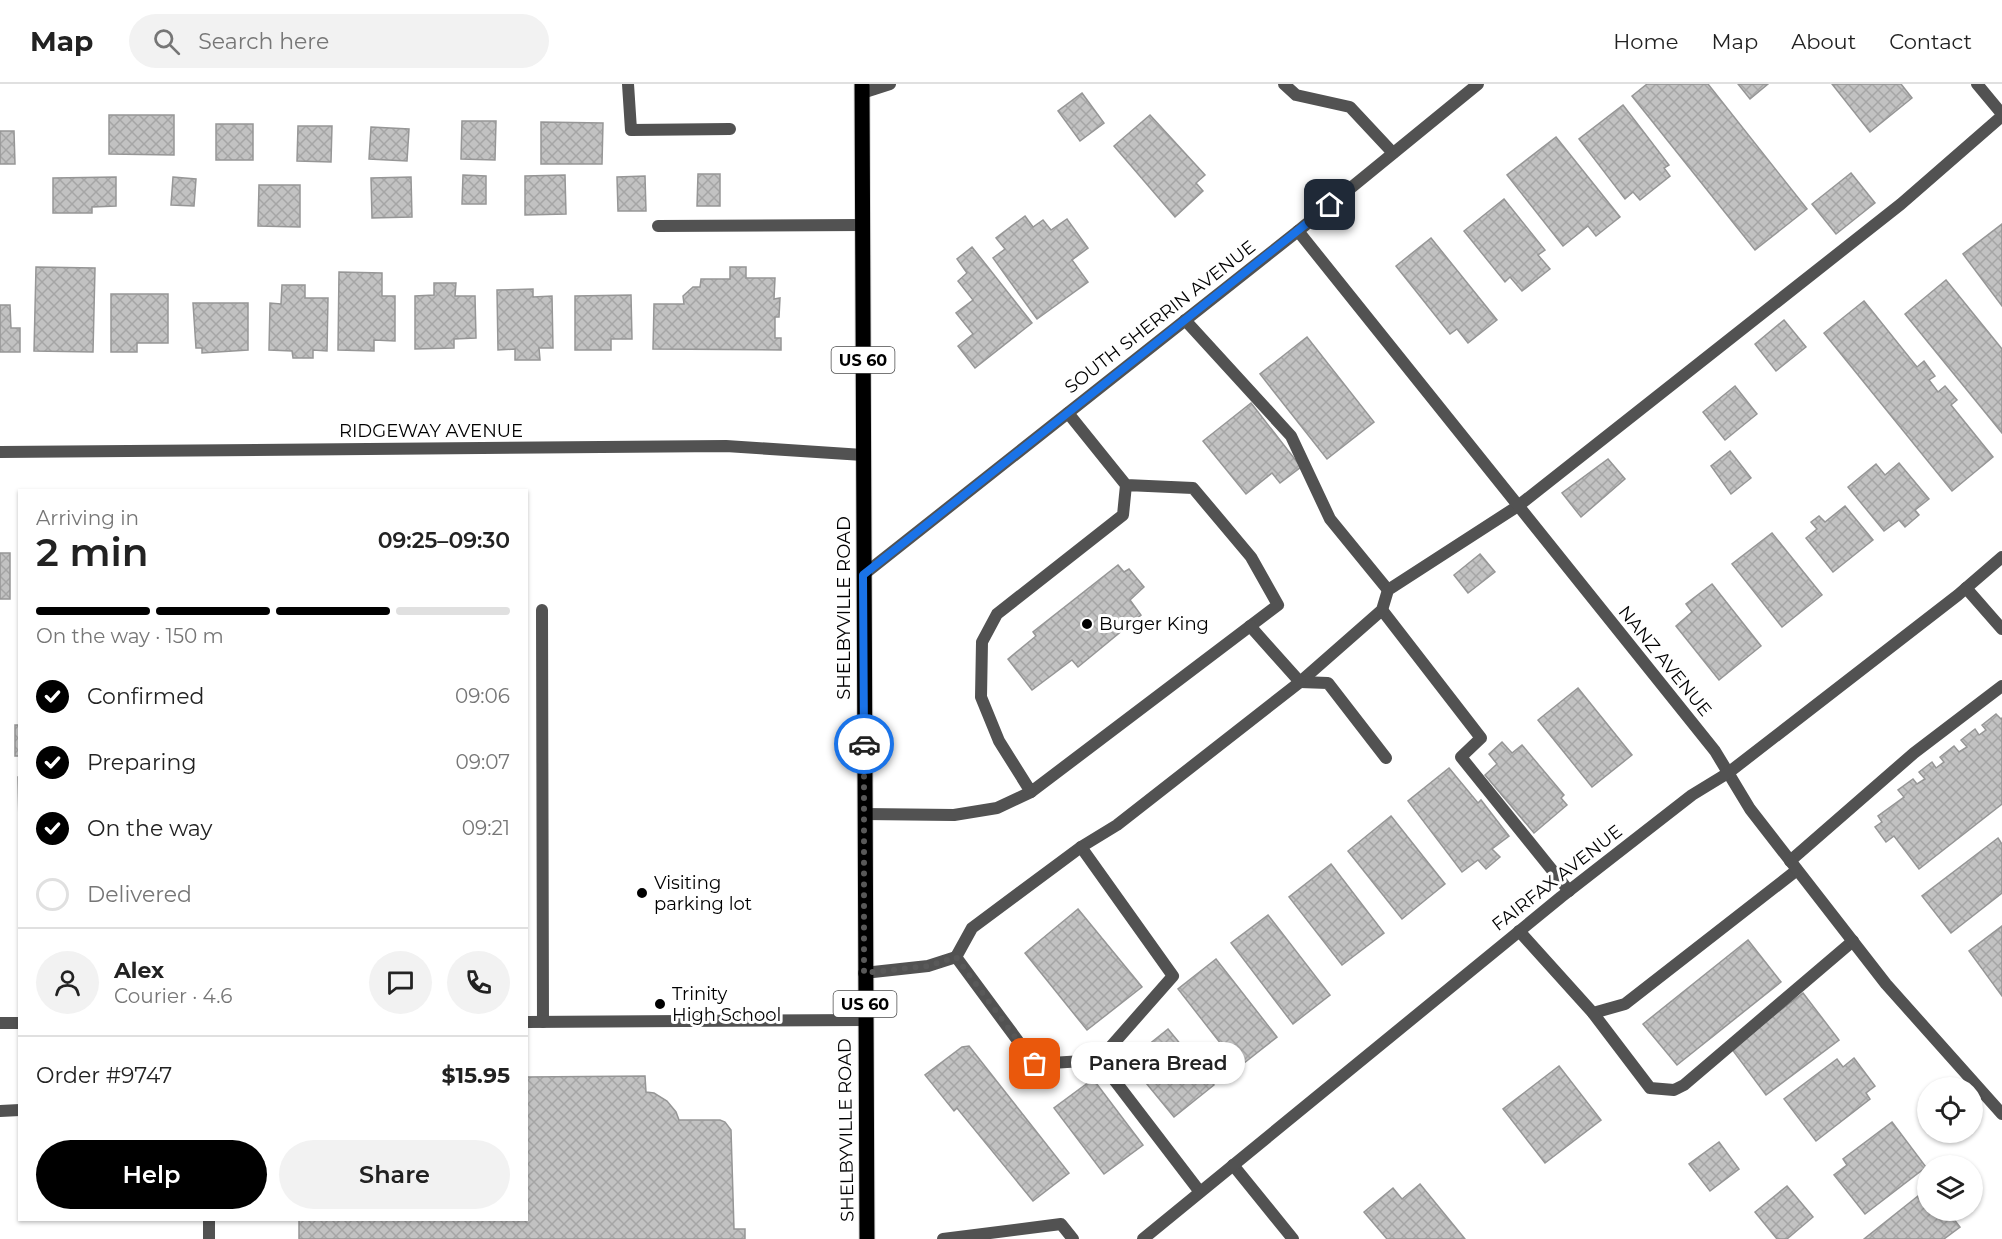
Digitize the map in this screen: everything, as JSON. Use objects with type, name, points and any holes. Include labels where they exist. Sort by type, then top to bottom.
[{"type":"main road","name":"SHELBYVILLE ROAD","points":[[862,88],[864,973],[867,1239]]},
{"type":"street","points":[[628,84],[632,130],[730,129]]},
{"type":"street","points":[[862,88],[890,84]]},
{"type":"street","points":[[1284,84],[1296,95],[1350,108],[1393,153]]},
{"type":"street","name":"SOUTH SHERRIN AVENUE","points":[[863,575],[1298,231],[1478,84]]},
{"type":"street","points":[[864,973],[928,966],[956,957],[972,928],[1081,847],[1117,825],[1300,682],[1382,610],[1388,590],[1518,506],[1901,204],[2002,115],[1977,84]]},
{"type":"street","points":[[658,226],[862,225]]},
{"type":"street","name":"NANZ AVENUE","points":[[1298,231],[1715,751],[1750,809],[1886,984],[2002,1114]]},
{"type":"street","points":[[1185,320],[1291,436],[1330,519],[1388,590]]},
{"type":"street","points":[[1031,792],[999,741],[981,697],[982,642],[997,614],[1123,515],[1126,485],[1068,413]]},
{"type":"street","name":"RIDGEWAY AVENUE","points":[[0,452],[726,446],[863,455]]},
{"type":"street","points":[[864,814],[954,814],[997,808],[1031,792],[1278,605],[1251,557],[1193,488],[1126,485]]},
{"type":"street","name":"FAIRFAX AVENUE","points":[[1143,1239],[1569,891],[1692,795],[1728,773],[1966,588],[2002,557]]},
{"type":"street","points":[[1966,588],[2002,629]]},
{"type":"street","points":[[542,610],[543,1022]]},
{"type":"street","points":[[1382,610],[1481,738],[1461,757],[1569,891]]},
{"type":"street","points":[[1250,626],[1300,682],[1328,683],[1386,758]]},
{"type":"street","points":[[1593,1013],[1625,1004],[1793,865],[1914,753],[2002,686]]},
{"type":"street","points":[[956,957],[1035,1064],[1099,1060],[1173,976],[1081,847]]},
{"type":"street","points":[[1519,931],[1593,1013],[1650,1088],[1674,1090],[1853,941]]},
{"type":"street","points":[[528,1022],[865,1020]]},
{"type":"street","points":[[0,1023],[18,1023]]},
{"type":"street","points":[[1099,1060],[1200,1192]]},
{"type":"street","points":[[0,1110],[18,1110]]},
{"type":"street","points":[[1233,1165],[1293,1239]]},
{"type":"street","points":[[209,1221],[209,1239]]},
{"type":"street","points":[[943,1239],[1061,1224],[1073,1239]]},
{"type":"building","points":[[1647,84],[1708,84],[1807,209],[1755,250],[1632,96]]},
{"type":"building","points":[[1738,84],[1768,84],[1750,99]]},
{"type":"building","points":[[1832,84],[1901,84],[1912,98],[1870,132]]},
{"type":"building","points":[[1082,93],[1104,123],[1080,141],[1058,111]]},
{"type":"building","points":[[1623,105],[1669,165],[1664,168],[1670,176],[1640,200],[1633,192],[1625,199],[1579,139]]},
{"type":"building","points":[[109,115],[174,115],[174,155],[109,154]]},
{"type":"building","points":[[1150,115],[1205,175],[1196,183],[1203,191],[1175,217],[1114,146]]},
{"type":"building","points":[[462,121],[496,121],[495,160],[461,159]]},
{"type":"building","points":[[541,122],[603,123],[602,164],[541,164]]},
{"type":"building","points":[[216,124],[253,124],[253,160],[216,160]]},
{"type":"building","points":[[298,126],[332,126],[331,162],[297,161]]},
{"type":"building","points":[[371,127],[409,129],[407,161],[369,159]]},
{"type":"building","points":[[0,131],[14,131],[15,164],[0,164]]},
{"type":"building","points":[[1556,137],[1620,217],[1596,236],[1588,226],[1563,246],[1507,175]]},
{"type":"building","points":[[1851,173],[1875,203],[1836,234],[1812,204]]},
{"type":"building","points":[[698,174],[720,174],[720,206],[697,206]]},
{"type":"building","points":[[463,175],[486,176],[486,204],[462,204]]},
{"type":"building","points":[[565,175],[566,214],[525,215],[525,176]]},
{"type":"building","points":[[645,176],[646,211],[618,211],[617,177]]},
{"type":"building","points":[[116,177],[116,206],[92,207],[92,213],[53,213],[53,178]]},
{"type":"building","points":[[173,177],[196,179],[194,206],[171,205]]},
{"type":"building","points":[[411,177],[412,217],[372,218],[371,178]]},
{"type":"building","points":[[259,185],[300,185],[300,227],[258,226]]},
{"type":"building","points":[[1504,199],[1545,250],[1538,255],[1550,269],[1522,291],[1510,277],[1505,282],[1464,231]]},
{"type":"building","points":[[1025,216],[1033,227],[1043,220],[1051,230],[1067,219],[1088,248],[1072,260],[1088,282],[1037,319],[993,258],[1005,249],[996,238]]},
{"type":"building","points":[[2002,224],[2002,306],[1963,254]]},
{"type":"building","points":[[1431,238],[1497,320],[1468,343],[1457,329],[1450,334],[1396,266]]},
{"type":"building","points":[[972,247],[1032,323],[975,368],[958,346],[973,334],[956,313],[973,300],[958,281],[967,273],[957,259]]},
{"type":"building","points":[[36,267],[95,268],[93,352],[34,351]]},
{"type":"building","points":[[730,267],[746,267],[746,278],[775,278],[774,299],[780,298],[779,317],[775,317],[775,338],[781,338],[781,350],[653,349],[654,304],[684,304],[683,296],[693,287],[700,287],[701,279],[730,279]]},
{"type":"building","points":[[339,272],[382,273],[382,296],[395,296],[395,341],[374,340],[374,351],[338,350]]},
{"type":"building","points":[[1946,280],[2002,349],[2002,433],[1905,314]]},
{"type":"building","points":[[434,283],[456,283],[455,296],[475,296],[476,338],[454,339],[454,348],[415,349],[415,296],[434,295]]},
{"type":"building","points":[[282,285],[305,285],[305,298],[328,298],[327,351],[313,350],[313,358],[293,358],[292,351],[269,350],[270,303],[281,304]]},
{"type":"building","points":[[533,289],[533,297],[552,296],[553,348],[539,348],[540,360],[515,360],[515,349],[498,350],[497,290]]},
{"type":"building","points":[[111,294],[168,294],[168,343],[137,343],[137,352],[111,352]]},
{"type":"building","points":[[631,295],[632,339],[611,339],[611,350],[575,350],[575,296]]},
{"type":"building","points":[[1864,301],[1917,367],[1924,361],[1935,376],[1929,380],[1938,392],[1945,386],[1957,400],[1951,405],[1993,457],[1952,491],[1824,333]]},
{"type":"building","points":[[193,303],[248,303],[248,350],[202,353],[202,348],[196,348]]},
{"type":"building","points":[[0,305],[10,305],[11,328],[20,328],[20,352],[0,352]]},
{"type":"building","points":[[1784,320],[1806,347],[1776,371],[1755,344]]},
{"type":"building","points":[[1307,337],[1374,422],[1327,459],[1260,374]]},
{"type":"building","points":[[1735,386],[1757,414],[1725,440],[1703,412]]},
{"type":"building","points":[[1251,403],[1301,467],[1280,483],[1272,473],[1246,494],[1203,441]]},
{"type":"building","points":[[1730,451],[1751,478],[1731,494],[1711,466]]},
{"type":"building","points":[[1608,459],[1625,479],[1581,517],[1562,493]]},
{"type":"building","points":[[1899,463],[1929,499],[1915,510],[1919,515],[1905,527],[1899,520],[1884,531],[1848,487],[1876,464],[1885,475]]},
{"type":"building","points":[[1845,506],[1873,540],[1833,572],[1806,538],[1817,529],[1811,522],[1819,516],[1825,522]]},
{"type":"building","points":[[1772,533],[1822,595],[1782,627],[1732,564]]},
{"type":"building","points":[[0,553],[10,553],[10,599],[0,599]]},
{"type":"building","points":[[1480,554],[1495,572],[1468,593],[1454,575]]},
{"type":"building","name":"Burger King","points":[[1118,565],[1124,572],[1129,569],[1144,587],[1130,600],[1141,615],[1078,667],[1072,660],[1032,690],[1008,659],[1036,636],[1033,632]]},
{"type":"building","points":[[1712,584],[1761,646],[1719,680],[1676,626],[1692,612],[1686,604]]},
{"type":"building","points":[[1578,688],[1632,755],[1592,787],[1538,720]]},
{"type":"building","points":[[1996,714],[2002,718],[2002,804],[1919,869],[1894,836],[1886,842],[1875,827],[1882,822],[1878,816],[1904,797],[1898,790],[1913,779],[1917,784],[1925,779],[1919,772],[1932,762],[1936,768],[1944,762],[1940,757],[1954,746],[1959,752],[1967,747],[1961,740],[1975,729],[1979,735],[1986,730],[1982,725]]},
{"type":"building","points":[[15,725],[18,725],[18,756],[15,756]]},
{"type":"building","points":[[1502,742],[1512,753],[1522,745],[1564,795],[1561,798],[1567,805],[1534,833],[1485,775],[1497,764],[1489,754]]},
{"type":"building","points":[[1449,768],[1478,803],[1481,800],[1509,836],[1492,849],[1500,857],[1486,869],[1478,860],[1462,872],[1408,801]]},
{"type":"building","points":[[1391,816],[1445,884],[1402,919],[1348,851]]},
{"type":"building","points":[[1998,838],[2002,844],[2002,893],[1951,933],[1922,896]]},
{"type":"building","points":[[1331,864],[1384,933],[1342,965],[1289,897]]},
{"type":"building","points":[[1078,909],[1142,987],[1087,1030],[1025,953]]},
{"type":"building","points":[[1268,915],[1330,995],[1293,1024],[1231,943]]},
{"type":"building","points":[[2002,926],[2002,996],[1969,951]]},
{"type":"building","points":[[1748,940],[1781,982],[1677,1065],[1643,1024]]},
{"type":"building","points":[[1216,959],[1277,1037],[1239,1067],[1178,989]]},
{"type":"building","points":[[1803,993],[1839,1040],[1766,1095],[1731,1048]]},
{"type":"building","points":[[1168,1029],[1214,1085],[1174,1117],[1128,1061]]},
{"type":"building","points":[[969,1046],[1069,1173],[1033,1201],[957,1108],[954,1111],[925,1075],[962,1047]]},
{"type":"building","points":[[1854,1058],[1875,1086],[1866,1093],[1870,1099],[1816,1141],[1784,1099],[1837,1059],[1843,1067]]},
{"type":"building","points":[[1559,1066],[1601,1120],[1545,1163],[1503,1109]]},
{"type":"building","points":[[645,1076],[646,1092],[654,1093],[667,1101],[679,1120],[725,1122],[731,1130],[734,1229],[745,1229],[745,1239],[299,1239],[299,1221],[528,1221],[528,1077]]},
{"type":"building","points":[[1093,1079],[1143,1145],[1104,1174],[1054,1108]]},
{"type":"building","points":[[1892,1122],[1917,1155],[1917,1174],[1865,1214],[1834,1175],[1847,1165],[1843,1159]]},
{"type":"building","points":[[1719,1142],[1739,1169],[1710,1191],[1689,1164]]},
{"type":"building","points":[[1420,1184],[1465,1239],[1387,1239],[1364,1212],[1393,1188],[1402,1199]]},
{"type":"building","points":[[1787,1186],[1813,1217],[1787,1239],[1777,1239],[1755,1212]]},
{"type":"building","points":[[1917,1197],[1917,1221],[1955,1221],[1960,1227],[1944,1239],[1864,1239]]},
{"type":"way so far","points":[[864,744],[864,973],[928,966],[956,957],[1035,1064]]},
{"type":"place","name":"Burger King","points":[[1087,624]]},
{"type":"place","name":"Visiting parking lot","points":[[642,893]]},
{"type":"place","name":"Trinity High School","points":[[660,1004]]},
{"type":"place","name":"Panera Bread","points":[[1035,1064]]},
{"type":"route","points":[[864,744],[863,575],[1330,205]]}]
